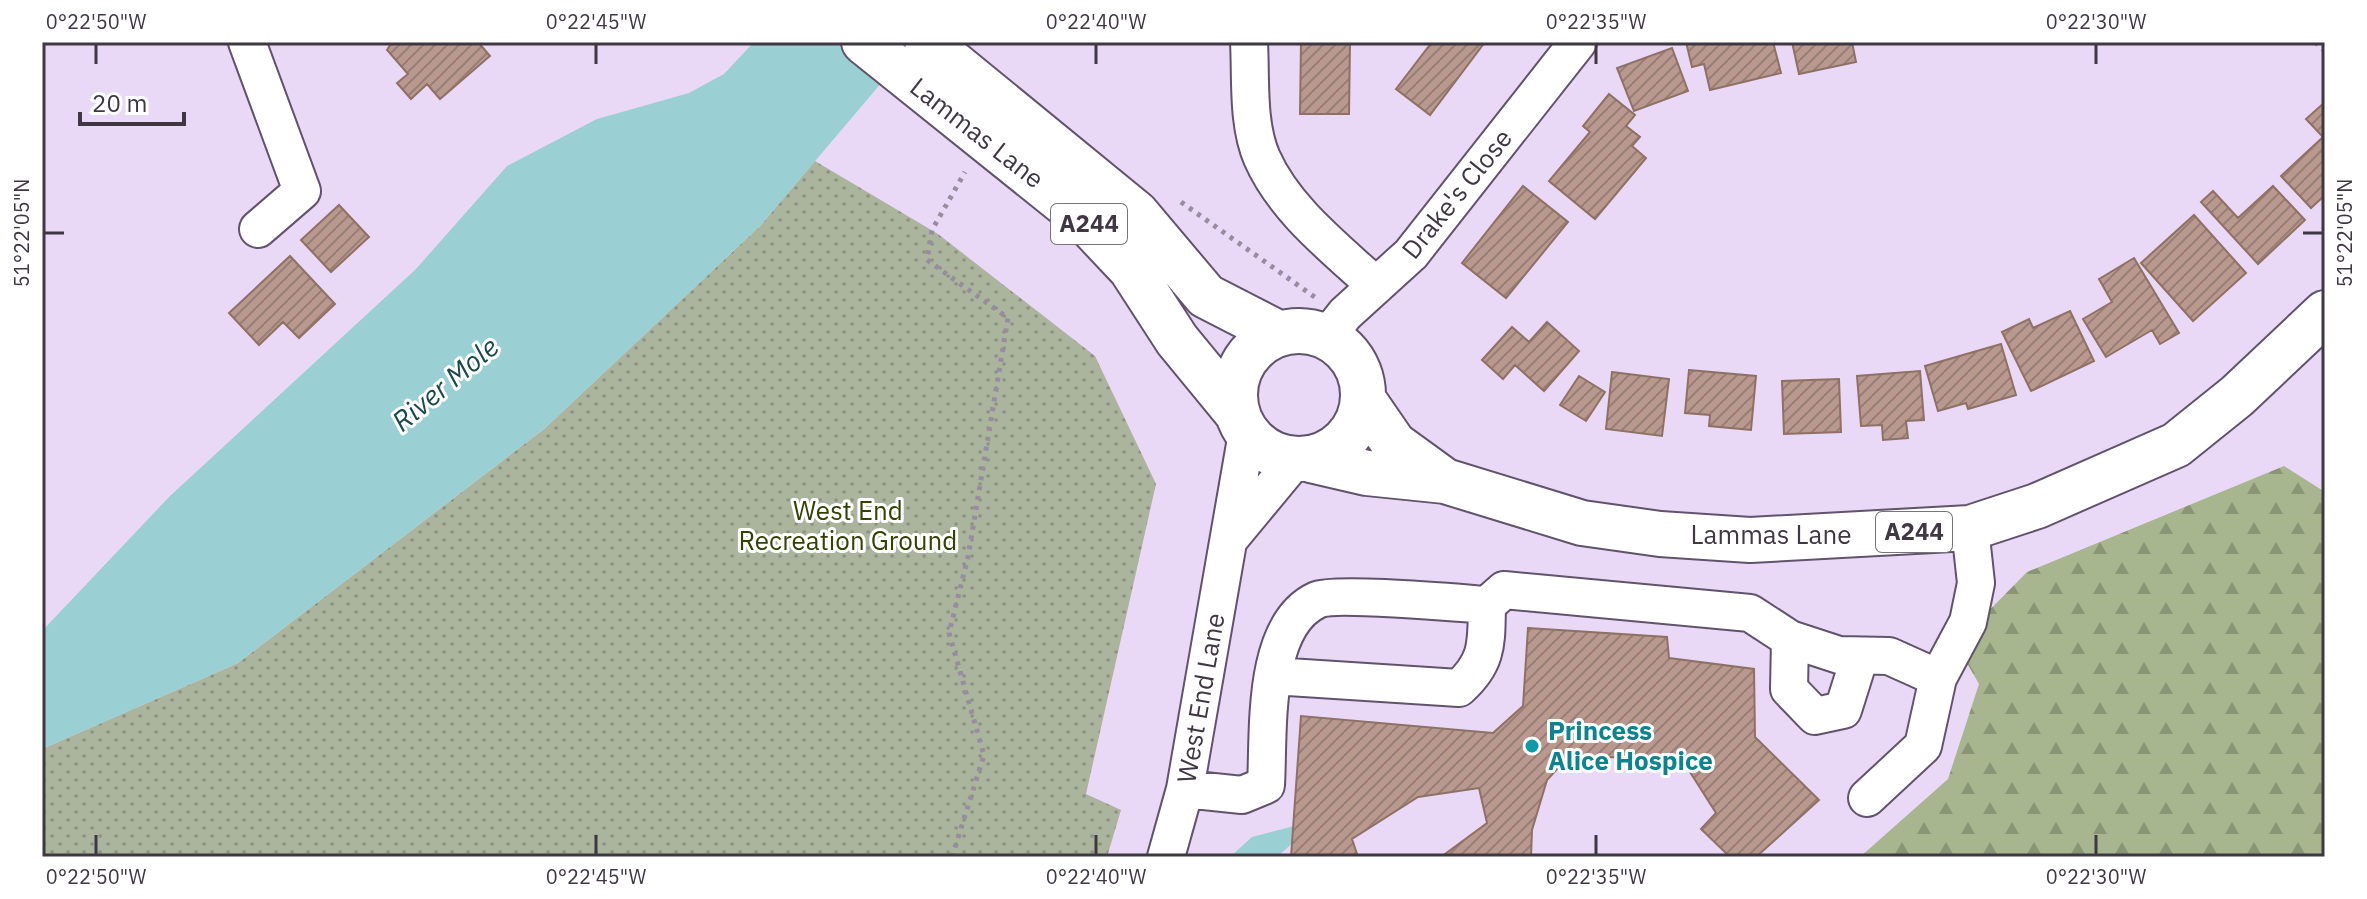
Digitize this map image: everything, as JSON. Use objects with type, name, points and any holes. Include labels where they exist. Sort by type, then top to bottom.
[{"type":"main road","name":"Lammas Lane","points":[[864,42],[914,57],[1136,213],[1206,296],[1280,334]]},
{"type":"main road","name":"Lammas Lane","points":[[914,57],[985,139],[1082,217],[1109,244],[1131,269],[1177,340],[1242,423]]},
{"type":"main road","name":"Lammas Lane","points":[[1303,460],[1367,473],[1445,481],[1582,523],[1660,534],[1750,540],[1970,528],[2037,506],[2176,445],[2237,396],[2325,313]]},
{"type":"main road","points":[[1302,331],[1327,337],[1352,359],[1361,379],[1363,399],[1356,425],[1328,455],[1303,460],[1271,453],[1242,423],[1236,386],[1242,365],[1255,348],[1280,334],[1302,331]]},
{"type":"main road","name":"Lammas Lane","points":[[1363,399],[1394,444],[1445,481]]},
{"type":"street","points":[[247,42],[302,191],[258,229]]},
{"type":"street","points":[[1249,42],[1254,118],[1262,157],[1299,214],[1376,286]]},
{"type":"street","name":"Drake's Close","points":[[1327,337],[1345,314],[1411,254],[1578,42]]},
{"type":"street","name":"West End Lane","points":[[1166,857],[1185,789],[1231,537],[1242,423]]},
{"type":"street","name":"West End Lane","points":[[1231,537],[1303,460]]},
{"type":"street","points":[[1867,798],[1923,746],[1938,678],[1968,622],[1976,583],[1970,528]]},
{"type":"street","points":[[1185,789],[1242,795],[1266,785],[1274,659],[1291,620],[1318,599],[1487,605],[1504,590],[1750,613],[1790,639],[1839,655],[1889,656],[1938,678]]},
{"type":"street","points":[[1273,676],[1459,688],[1473,675],[1486,652],[1487,605]]},
{"type":"street","points":[[1790,639],[1789,689],[1815,716],[1843,710],[1860,656]]},
{"type":"path","points":[[2315,42],[2325,51]]},
{"type":"path","points":[[952,857],[984,755],[949,633],[969,558],[1008,318],[927,260],[932,230],[985,139]]},
{"type":"green space","name":"West End Recreation Ground","points":[[815,161],[938,234],[1095,356],[1156,484],[1086,794],[1121,810],[1107,857],[42,857],[42,749],[238,663],[544,429],[761,225]]},
{"type":"green space","points":[[2284,466],[2325,492],[2325,857],[1860,857],[1948,779],[1979,684],[1956,644],[2027,572]]},
{"type":"water","name":"River Mole","points":[[754,42],[916,42],[761,225],[544,429],[238,663],[42,749],[42,631],[170,496],[416,269],[507,166],[597,119],[689,93],[724,74]]},
{"type":"water","points":[[1294,826],[1296,840],[1277,857],[1230,857],[1252,837]]},
{"type":"building","points":[[392,42],[478,42],[490,56],[440,99],[427,84],[411,99],[397,83],[408,74],[387,50]]},
{"type":"building","points":[[1301,42],[1350,42],[1349,114],[1300,114]]},
{"type":"building","points":[[1432,42],[1485,42],[1430,115],[1396,89]]},
{"type":"building","points":[[1686,42],[1773,42],[1781,73],[1710,90],[1704,64],[1692,67]]},
{"type":"building","points":[[1792,42],[1852,42],[1856,62],[1799,74]]},
{"type":"building","points":[[1672,48],[1688,91],[1634,111],[1617,68]]},
{"type":"building","points":[[1609,94],[1635,115],[1626,126],[1640,137],[1632,146],[1646,158],[1595,219],[1549,181],[1590,132],[1583,126]]},
{"type":"building","points":[[2325,102],[2325,195],[2311,208],[2281,176],[2323,137],[2306,119]]},
{"type":"building","points":[[1523,186],[1568,222],[1506,298],[1462,263]]},
{"type":"building","points":[[2273,186],[2305,220],[2258,264],[2201,202],[2213,191],[2238,218]]},
{"type":"building","points":[[339,205],[369,237],[331,272],[301,240]]},
{"type":"building","points":[[2194,215],[2246,273],[2193,321],[2141,263]]},
{"type":"building","points":[[290,256],[335,304],[299,338],[283,322],[259,345],[229,313]]},
{"type":"building","points":[[2134,258],[2179,333],[2160,344],[2152,330],[2106,357],[2083,319],[2112,302],[2099,279]]},
{"type":"building","points":[[2070,311],[2094,361],[2031,391],[2002,332],[2029,319],[2033,328]]},
{"type":"building","points":[[1547,322],[1579,351],[1544,391],[1515,365],[1503,379],[1482,360],[1512,327],[1529,342]]},
{"type":"building","points":[[2001,344],[2016,395],[1968,409],[1966,403],[1938,411],[1925,366]]},
{"type":"building","points":[[1689,370],[1756,376],[1751,430],[1709,426],[1710,415],[1685,413]]},
{"type":"building","points":[[1920,371],[1924,420],[1906,421],[1908,438],[1883,440],[1882,425],[1861,426],[1857,376]]},
{"type":"building","points":[[1612,372],[1669,379],[1662,436],[1606,429]]},
{"type":"building","points":[[1579,376],[1605,392],[1586,421],[1560,405]]},
{"type":"building","points":[[1839,379],[1841,432],[1784,434],[1782,381]]},
{"type":"building","name":"Princess Alice Hospice","points":[[1528,628],[1667,637],[1669,658],[1754,669],[1755,737],[1819,800],[1756,857],[1730,857],[1701,829],[1716,813],[1683,761],[1570,755],[1547,780],[1532,830],[1531,857],[1441,857],[1487,823],[1479,788],[1418,797],[1352,839],[1358,857],[1291,857],[1301,716],[1493,733],[1523,706]]},
{"type":"place","name":"Princess Alice Hospice","points":[[1532,746]]}]
